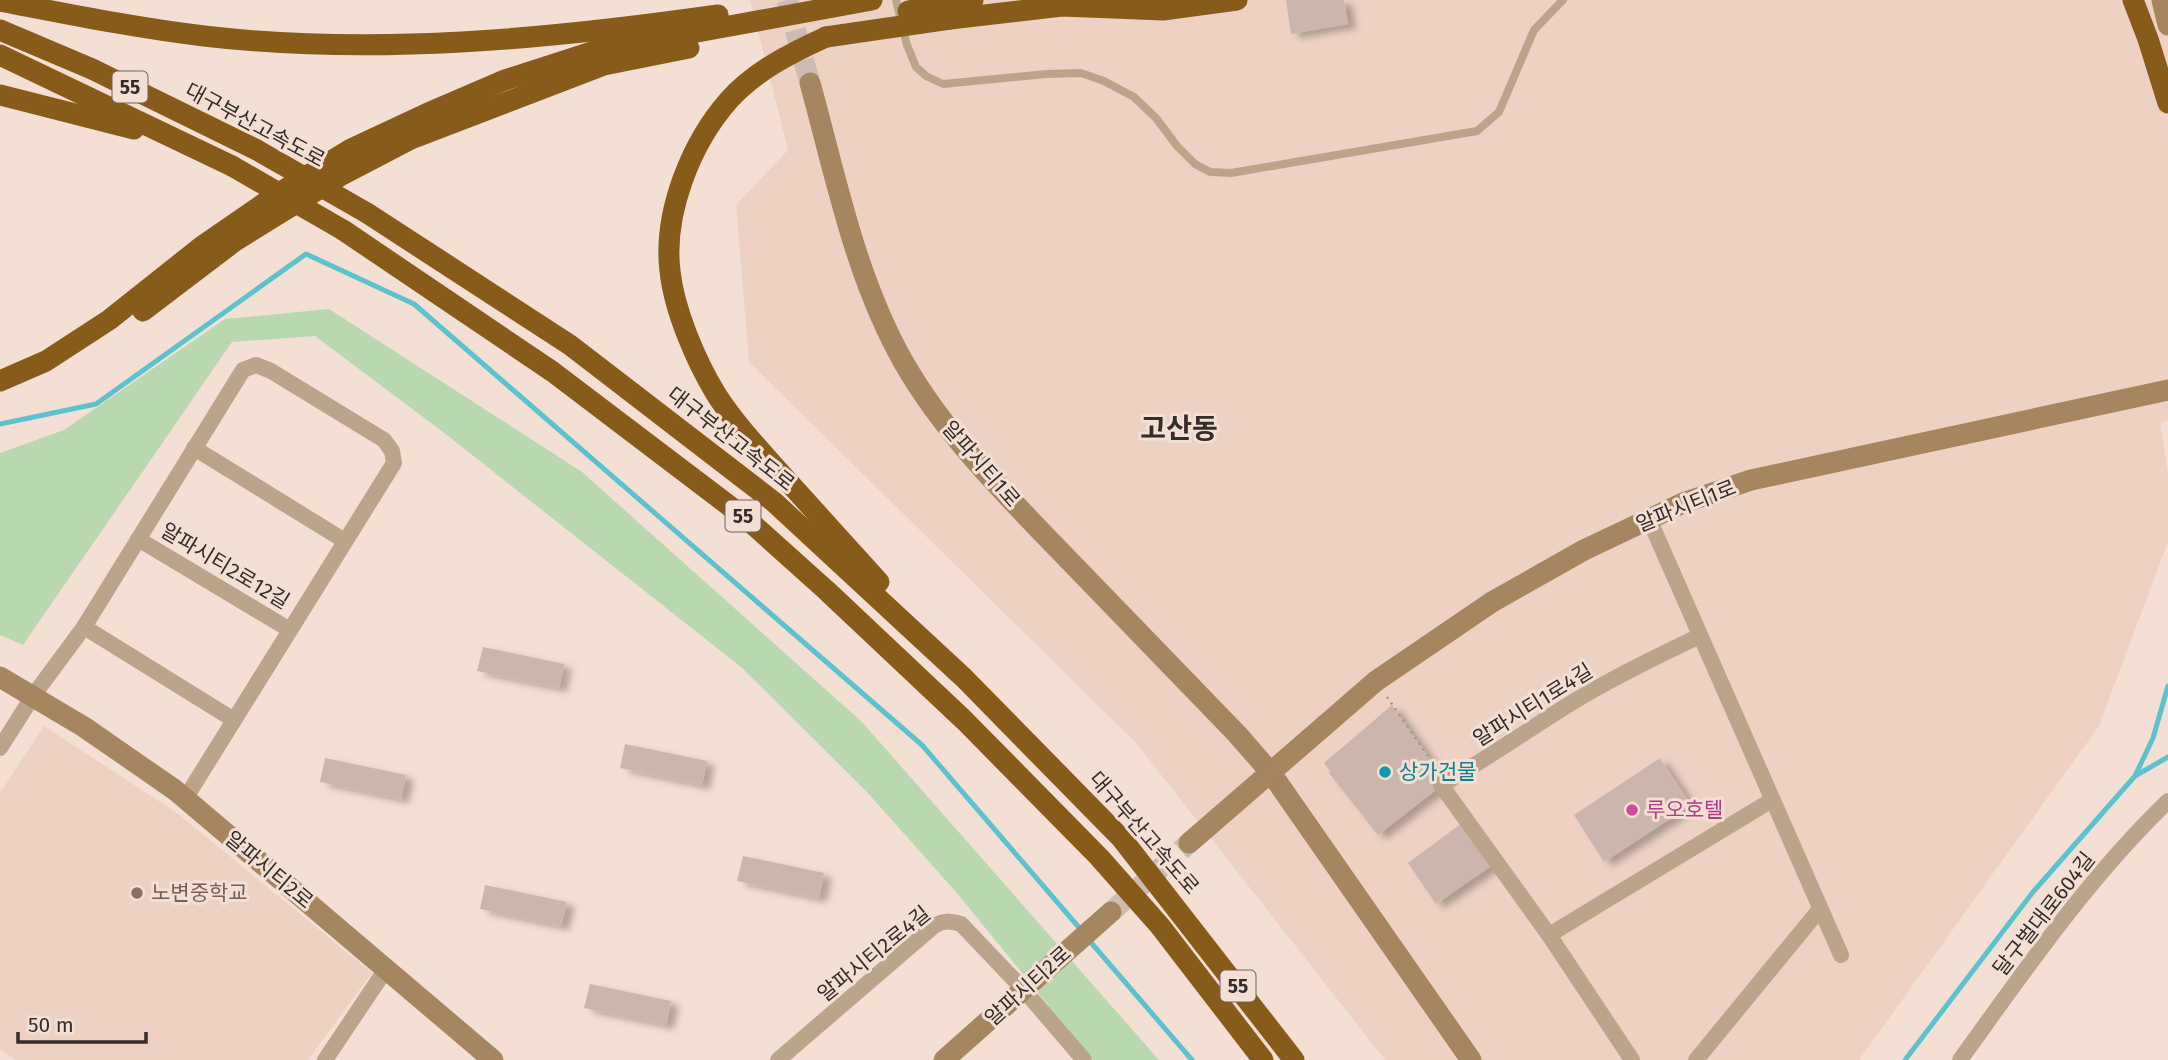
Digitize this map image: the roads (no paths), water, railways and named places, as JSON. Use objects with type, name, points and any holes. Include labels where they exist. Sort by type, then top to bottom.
[{"type":"highway","points":[[0,394],[61,367],[108,337],[235,241],[340,176],[411,139],[604,65],[722,42],[872,0]]},
{"type":"highway","points":[[949,12],[973,0]]},
{"type":"highway","points":[[0,1],[81,17],[206,36],[316,43],[459,43],[824,15],[1062,6],[1163,10],[1237,0]]},
{"type":"highway","points":[[2133,0],[2168,103]]},
{"type":"highway","points":[[0,382],[46,360],[109,320],[201,247],[279,193],[351,149],[426,114],[506,80],[598,50],[824,15]]},
{"type":"highway","points":[[824,15],[790,54],[748,82],[711,123],[688,166],[678,192],[670,247],[670,272],[691,342],[704,372],[727,410],[964,678]]},
{"type":"highway","name":"대구부산고속도로","points":[[0,30],[92,69],[257,150],[367,214],[570,345],[774,502],[964,678],[1122,839],[1294,1060]]},
{"type":"highway","name":"55","points":[[0,55],[232,166],[343,230],[553,372],[748,520],[965,721],[1098,857],[1160,926],[1263,1060]]},
{"type":"highway","points":[[0,95],[181,141]]},
{"type":"street","points":[[2162,0],[2168,25]]},
{"type":"street","name":"알파시티1로","points":[[810,83],[860,262],[876,305],[904,363],[935,411],[992,481],[1237,734],[1271,773],[1471,1060]]},
{"type":"street","name":"알파시티2로12길","points":[[33,696],[84,627],[243,370],[256,365],[271,371],[384,440],[392,451],[394,463],[185,799]]},
{"type":"street","name":"알파시티1로","points":[[1271,773],[1376,681],[1492,602],[1584,550],[1683,503],[1751,480],[2168,390]]},
{"type":"street","points":[[194,448],[345,541]]},
{"type":"street","points":[[1649,519],[1840,955]]},
{"type":"street","name":"알파시티2로12길","points":[[138,539],[290,630]]},
{"type":"street","points":[[84,627],[234,720]]},
{"type":"street","name":"알파시티1로4길","points":[[1549,935],[1441,785],[1493,756],[1568,705],[1638,666],[1700,636]]},
{"type":"street","name":"알파시티2로","points":[[0,677],[84,727],[185,799],[493,1060]]},
{"type":"street","points":[[0,748],[33,696]]},
{"type":"street","points":[[1189,843],[1271,773]]},
{"type":"street","points":[[1632,1060],[1549,935],[1772,800]]},
{"type":"street","name":"달구벌대로604길","points":[[1960,1060],[2057,926],[2144,824],[2168,801]]},
{"type":"street","points":[[1696,1060],[1821,909]]},
{"type":"street","name":"알파시티2로","points":[[944,1060],[1111,912]]},
{"type":"street","name":"알파시티2로4길","points":[[778,1060],[942,921],[961,924],[1024,990],[1084,1060]]},
{"type":"street","points":[[326,1060],[386,969]]},
{"type":"lane","points":[[896,0],[907,45],[916,67],[926,76],[943,84],[1081,73],[1104,81],[1134,97],[1156,118],[1195,164],[1210,172],[1231,173],[1477,131],[1499,112],[1534,30],[1563,0]]},
{"type":"waterway","points":[[0,424],[96,404],[306,254],[414,304],[922,745],[1082,931]]},
{"type":"waterway","points":[[2135,776],[2153,738],[2168,686]]},
{"type":"waterway","points":[[1905,1060],[2033,892],[2135,776],[2168,757]]},
{"type":"waterway","points":[[1088,939],[1192,1060]]},
{"type":"tunnel","points":[[787,0],[810,83]]},
{"type":"tunnel","points":[[1111,912],[1189,843]]},
{"type":"place","name":"상가건물","points":[[1385,772]]},
{"type":"place","name":"루오호텔","points":[[1632,810]]},
{"type":"place","name":"노변중학교","points":[[137,893]]},
{"type":"district","name":"고산동","points":[[1179,428]]}]
